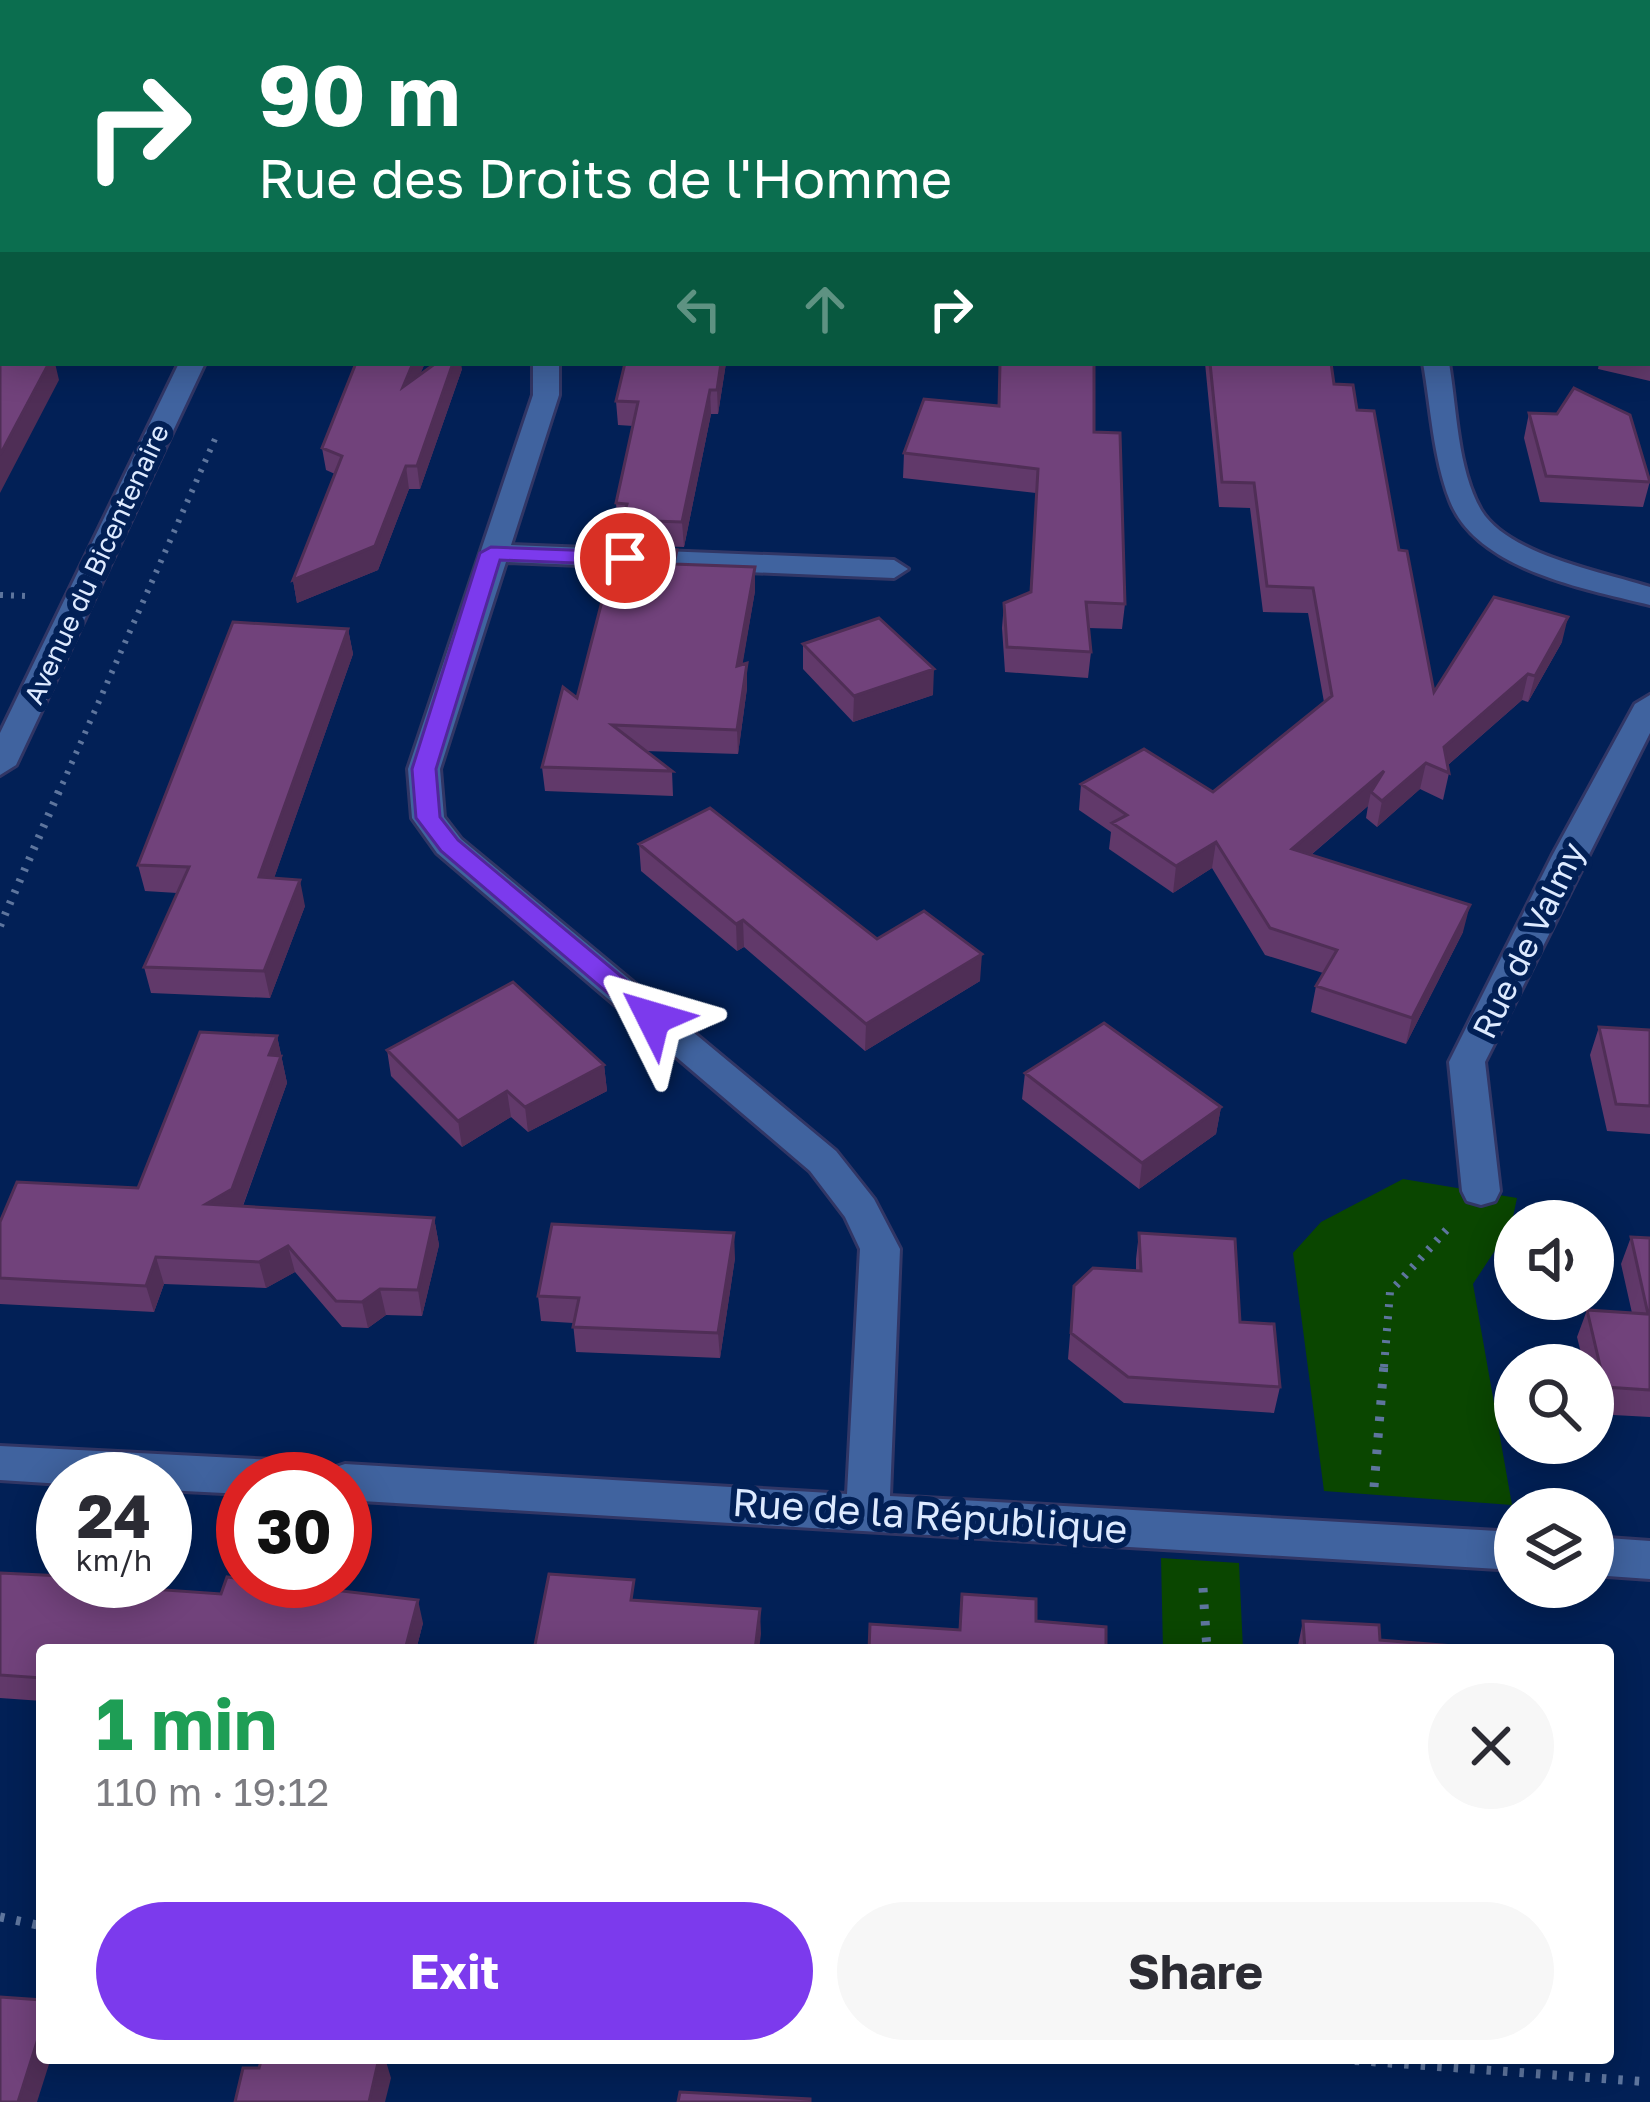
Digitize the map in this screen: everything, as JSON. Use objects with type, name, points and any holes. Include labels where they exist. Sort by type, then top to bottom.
[{"type":"street","name":"Avenue du Bicentenaire","points":[[0,766],[191,366]]},
{"type":"street","points":[[547,366],[546,395],[424,769],[428,818],[449,846],[823,1161],[860,1209],[880,1249],[868,1510]]},
{"type":"street","points":[[1437,366],[1461,489],[1473,519],[1499,541],[1529,555],[1650,596]]},
{"type":"street","points":[[491,553],[894,569]]},
{"type":"street","name":"Rue de Valmy","points":[[1481,1191],[1467,1062],[1650,704]]},
{"type":"street","points":[[0,1463],[216,1475]]},
{"type":"street","name":"Rue de la République","points":[[372,1483],[1494,1550]]},
{"type":"street","points":[[1614,1557],[1650,1560]]},
{"type":"path","points":[[0,926],[222,424]]},
{"type":"path","points":[[0,595],[14,596]]},
{"type":"path","points":[[1370,1543],[1390,1292],[1481,1191]]},
{"type":"path","points":[[0,1917],[36,1925]]},
{"type":"path","points":[[1404,2064],[1650,2082]]},
{"type":"green space","points":[[1403,1179],[1517,1198],[1494,1200],[1494,1252],[1473,1284],[1494,1403],[1494,1464],[1505,1464],[1509,1488],[1494,1488],[1494,1504],[1324,1491],[1293,1253],[1321,1222]]},
{"type":"green space","points":[[1161,1558],[1239,1563],[1243,1644],[1163,1644]]},
{"type":"building","points":[[0,366],[47,366],[0,455]]},
{"type":"building","points":[[355,366],[412,366],[403,387],[432,366],[452,366],[417,466],[406,466],[375,546],[293,580],[342,456],[322,448]]},
{"type":"building","points":[[624,366],[721,366],[717,390],[710,390],[682,522],[622,520],[627,504],[616,503],[638,402],[616,401]]},
{"type":"building","points":[[1000,366],[1094,366],[1094,432],[1120,433],[1125,604],[1086,602],[1091,652],[1007,647],[1004,603],[1031,592],[1038,469],[904,453],[924,399],[999,406]]},
{"type":"building","points":[[1210,366],[1331,366],[1334,384],[1353,385],[1357,410],[1374,411],[1399,550],[1407,551],[1434,692],[1494,597],[1568,617],[1535,676],[1528,674],[1444,747],[1449,773],[1426,763],[1382,801],[1371,792],[1384,771],[1292,849],[1470,905],[1412,1018],[1316,986],[1337,950],[1270,928],[1216,842],[1176,866],[1112,823],[1127,815],[1081,784],[1144,749],[1213,792],[1332,696],[1313,588],[1267,586],[1254,483],[1222,482]]},
{"type":"building","points":[[1574,388],[1630,415],[1650,482],[1546,476],[1529,413],[1557,414]]},
{"type":"building","points":[[616,547],[677,550],[674,564],[755,567],[737,666],[747,663],[737,730],[612,725],[672,771],[542,767],[563,687],[577,698]]},
{"type":"building","points":[[879,618],[934,669],[854,696],[803,644]]},
{"type":"building","points":[[233,622],[348,629],[259,877],[300,880],[264,971],[144,967],[189,867],[138,865]]},
{"type":"building","points":[[710,808],[877,939],[924,911],[982,954],[866,1024],[743,920],[736,924],[639,844]]},
{"type":"building","points":[[513,982],[604,1065],[525,1107],[507,1091],[458,1121],[387,1050]]},
{"type":"building","points":[[1104,1023],[1221,1107],[1142,1163],[1025,1073]]},
{"type":"building","points":[[1599,1027],[1650,1030],[1650,1106],[1616,1104]]},
{"type":"building","points":[[200,1032],[277,1036],[269,1055],[281,1056],[232,1189],[206,1204],[434,1218],[418,1290],[380,1289],[362,1302],[336,1301],[288,1246],[259,1262],[156,1257],[146,1286],[0,1278],[0,1222],[17,1182],[138,1188]]},
{"type":"building","points":[[552,1224],[734,1233],[718,1333],[573,1327],[579,1298],[538,1296]]},
{"type":"building","points":[[1139,1233],[1235,1239],[1240,1322],[1274,1324],[1280,1387],[1128,1377],[1071,1333],[1074,1286],[1093,1268],[1141,1271]]},
{"type":"building","points":[[1631,1237],[1650,1238],[1650,1390],[1614,1388],[1614,1344],[1595,1344],[1589,1320],[1614,1320],[1614,1312],[1648,1314]]},
{"type":"building","points":[[0,1573],[36,1575],[36,1608],[192,1608],[192,1592],[216,1594],[216,1608],[372,1608],[372,1595],[418,1600],[407,1644],[36,1644],[36,1678],[0,1675]]},
{"type":"building","points":[[549,1574],[634,1580],[631,1600],[760,1609],[756,1644],[535,1644]]},
{"type":"building","points":[[962,1594],[1036,1599],[1036,1621],[1106,1627],[1106,1644],[869,1644],[870,1624],[960,1630]]},
{"type":"building","points":[[1303,1621],[1379,1625],[1380,1640],[1430,1644],[1305,1644]]},
{"type":"building","points":[[0,1997],[36,2000],[36,2045],[18,2102],[0,2102]]},
{"type":"building","points":[[260,2064],[378,2064],[369,2102],[235,2102],[243,2068],[259,2068]]},
{"type":"building","points":[[680,2092],[810,2099],[810,2102],[678,2102]]},
{"type":"route","points":[[625,558],[491,553],[424,769],[428,818],[449,846],[653,1018]]}]
